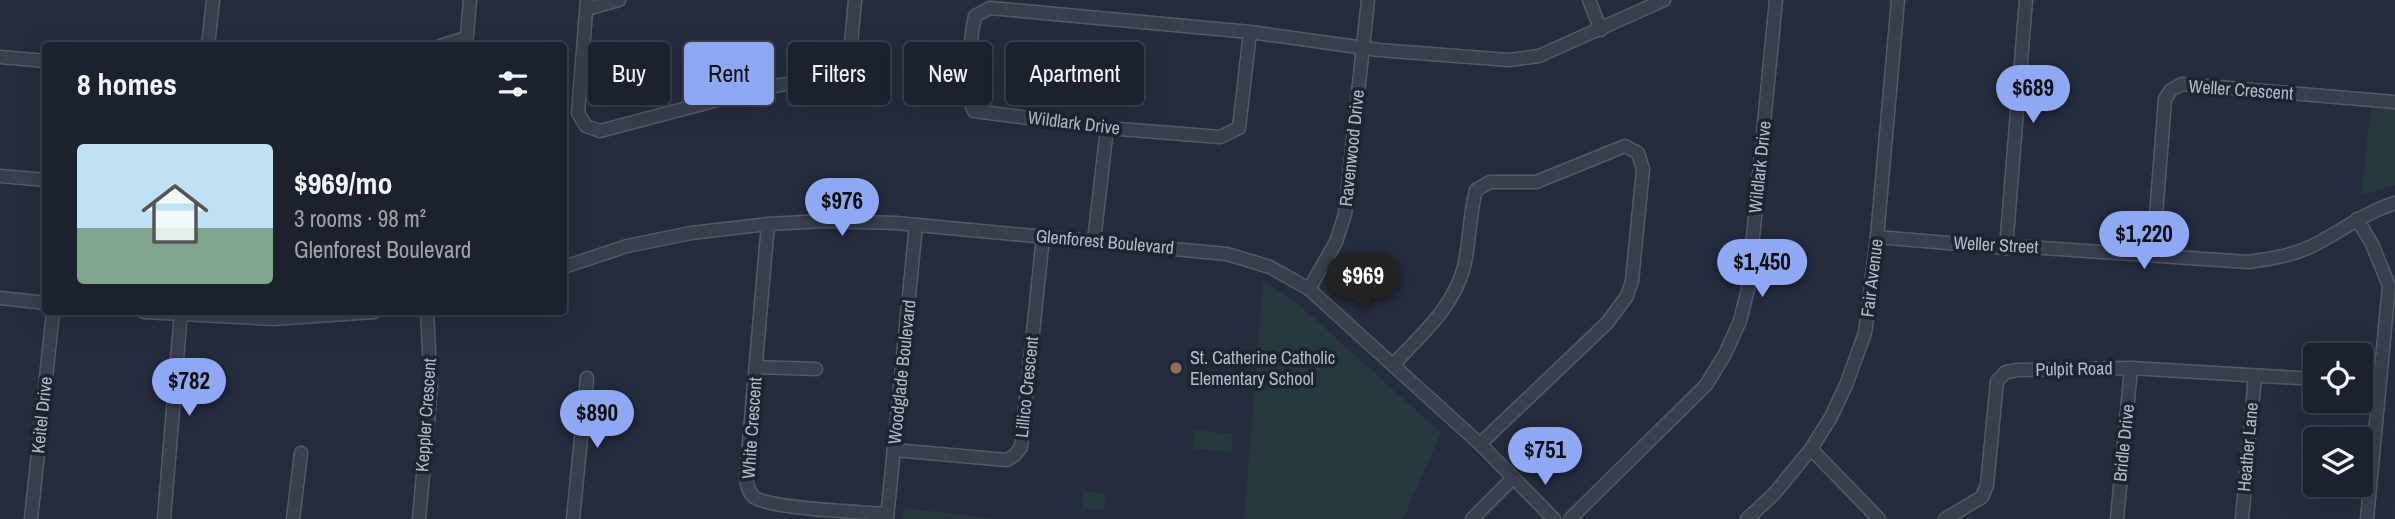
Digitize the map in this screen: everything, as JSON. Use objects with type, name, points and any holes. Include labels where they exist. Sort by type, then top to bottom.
[{"type":"street","points":[[208,42],[213,0]]},
{"type":"street","points":[[466,42],[470,0]]},
{"type":"street","points":[[620,0],[587,4],[578,113],[586,126],[600,131],[768,87],[793,83],[837,82],[845,75],[849,66],[855,0]]},
{"type":"street","name":"Ravenwood Drive","points":[[1309,289],[1336,242],[1345,214],[1368,0]]},
{"type":"street","points":[[1589,0],[1601,30]]},
{"type":"street","name":"Wildlark Drive","points":[[1250,32],[1239,128],[1220,137],[1107,128],[974,111],[967,94],[975,16],[990,8],[1250,32],[1362,47],[1510,60],[1539,56],[1664,0]]},
{"type":"street","name":"Wildlark Drive","points":[[1570,519],[1706,385],[1726,354],[1740,321],[1748,289],[1776,0]]},
{"type":"street","name":"Fair Avenue","points":[[1747,519],[1774,494],[1811,449],[1831,417],[1846,385],[1864,333],[1877,237],[1898,0]]},
{"type":"street","points":[[2006,248],[2026,0]]},
{"type":"street","points":[[0,57],[42,61]]},
{"type":"street","name":"Weller Crescent","points":[[2153,256],[2165,99],[2171,90],[2182,85],[2395,102]]},
{"type":"street","points":[[1094,242],[1107,128]]},
{"type":"street","points":[[1394,364],[1440,317],[1456,291],[1465,265],[1471,210],[1476,191],[1490,182],[1536,182],[1625,146],[1638,153],[1643,169],[1632,281],[1627,296],[1607,323],[1480,444]]},
{"type":"street","points":[[0,176],[42,180]]},
{"type":"street","name":"Weller Street","points":[[1877,237],[2006,248],[2028,247],[2248,262],[2281,258],[2312,246],[2357,219],[2395,203]]},
{"type":"street","points":[[2357,219],[2372,244],[2389,285],[2367,519]]},
{"type":"street","name":"Glenforest Boulevard","points":[[567,266],[627,246],[691,233],[825,221],[916,225],[1227,254],[1270,267],[1309,289],[1480,444],[1554,519]]},
{"type":"street","name":"White Crescent","points":[[768,224],[747,488],[755,497],[779,505],[887,517]]},
{"type":"street","name":"Woodglade Boulevard","points":[[887,517],[916,225]]},
{"type":"street","name":"Lillico Crescent","points":[[894,450],[1007,460],[1021,447],[1043,237]]},
{"type":"street","points":[[0,298],[42,303]]},
{"type":"street","name":"Keitel Drive","points":[[31,519],[52,315]]},
{"type":"street","points":[[164,519],[181,315]]},
{"type":"street","points":[[212,315],[273,319],[331,315]]},
{"type":"street","name":"Keppler Crescent","points":[[419,519],[431,387],[427,315]]},
{"type":"street","points":[[756,367],[816,369]]},
{"type":"street","name":"Pulpit Road","points":[[1945,519],[1982,497],[1987,485],[1997,381],[2006,372],[2131,368],[2303,378]]},
{"type":"street","name":"Bridle Drive","points":[[2117,519],[2131,368]]},
{"type":"street","name":"Heather Lane","points":[[2242,519],[2255,376]]},
{"type":"street","points":[[573,519],[587,378]]},
{"type":"street","points":[[2373,382],[2379,382]]},
{"type":"street","points":[[1811,449],[1879,519]]},
{"type":"street","points":[[293,519],[301,453]]},
{"type":"street","points":[[1472,519],[1513,478]]},
{"type":"shaded area","points":[[2371,107],[2395,109],[2395,185],[2361,195]]},
{"type":"shaded area","points":[[1263,282],[1295,301],[1441,433],[1403,519],[1244,519]]},
{"type":"shaded area","points":[[1195,430],[1233,434],[1231,452],[1193,449]]},
{"type":"shaded area","points":[[1083,491],[1106,494],[1104,510],[1082,508]]},
{"type":"shaded area","points":[[904,508],[1000,519],[903,519]]},
{"type":"place","name":"St. Catherine Catholic Elementary School","points":[[1176,368]]}]
